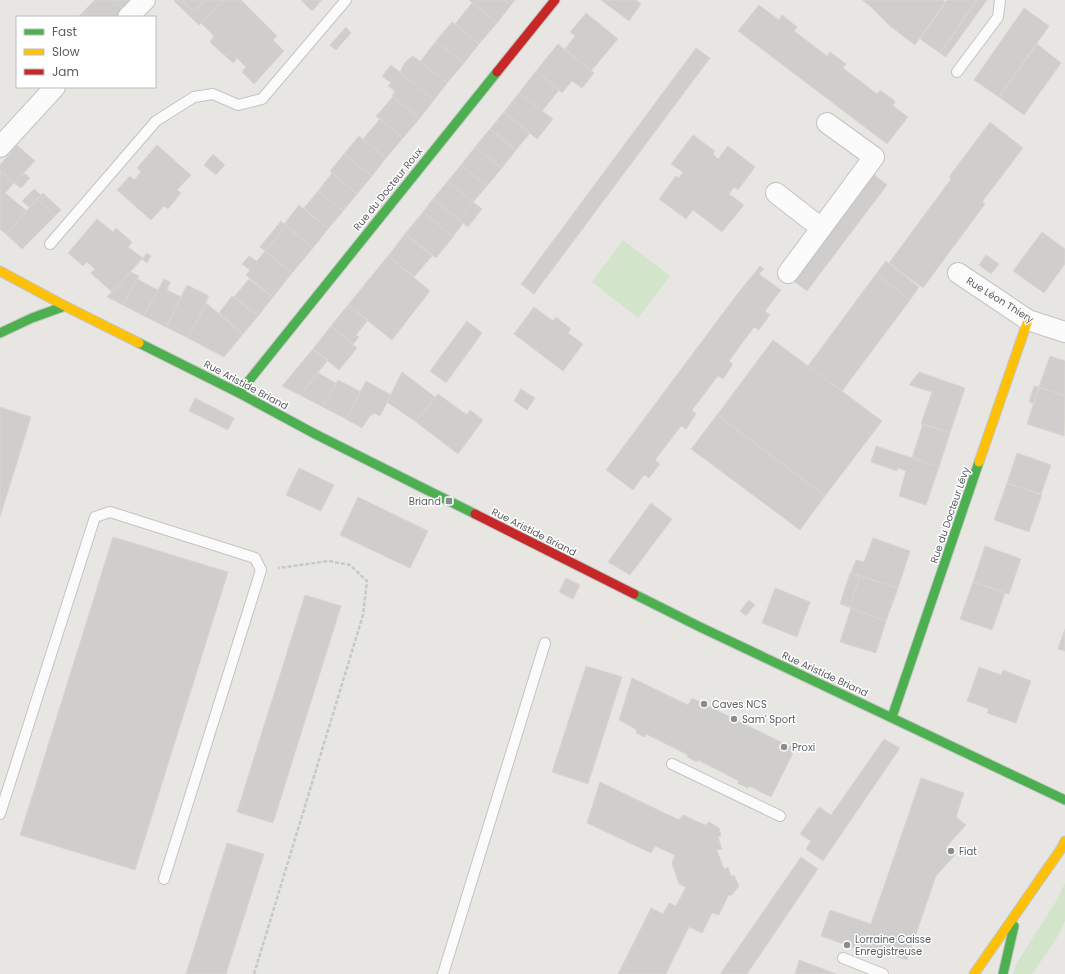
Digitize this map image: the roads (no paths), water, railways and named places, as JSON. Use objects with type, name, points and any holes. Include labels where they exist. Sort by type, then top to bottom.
[{"type":"street","points":[[129,16],[145,0]]},
{"type":"street","name":"Rue du Docteur Roux","points":[[238,393],[555,0]]},
{"type":"street","points":[[0,147],[54,88]]},
{"type":"street","points":[[788,273],[874,157],[827,123]]},
{"type":"street","points":[[776,193],[821,228]]},
{"type":"street","name":"Rue Léon Thiery","points":[[958,273],[1028,320],[1065,332]]},
{"type":"street","name":"Rue Aristide Briand","points":[[1,275],[238,393],[315,434],[682,618],[1065,800]]},
{"type":"street","points":[[0,333],[27,319],[65,306]]},
{"type":"street","name":"Rue du Docteur Lévy","points":[[892,717],[1028,320]]},
{"type":"street","points":[[974,974],[1016,915],[1065,841]]},
{"type":"street","points":[[1003,974],[1016,915]]},
{"type":"lane","points":[[50,244],[156,121],[194,97],[213,94],[238,105],[262,99],[346,0]]},
{"type":"lane","points":[[957,72],[998,17],[1000,0]]},
{"type":"lane","points":[[0,814],[95,517],[110,512],[255,558],[262,570],[164,879]]},
{"type":"lane","points":[[443,974],[545,643]]},
{"type":"lane","points":[[672,764],[780,816]]},
{"type":"lane","points":[[844,958],[883,974]]},
{"type":"place","name":"Briand","points":[[449,501]]},
{"type":"place","name":"Caves NCS","points":[[704,704]]},
{"type":"place","name":"Sam' Sport","points":[[734,719]]},
{"type":"place","name":"Proxi","points":[[784,747]]},
{"type":"place","name":"Fiat","points":[[951,851]]},
{"type":"place","name":"Lorraine Caisse Enregistreuse","points":[[847,945]]}]
